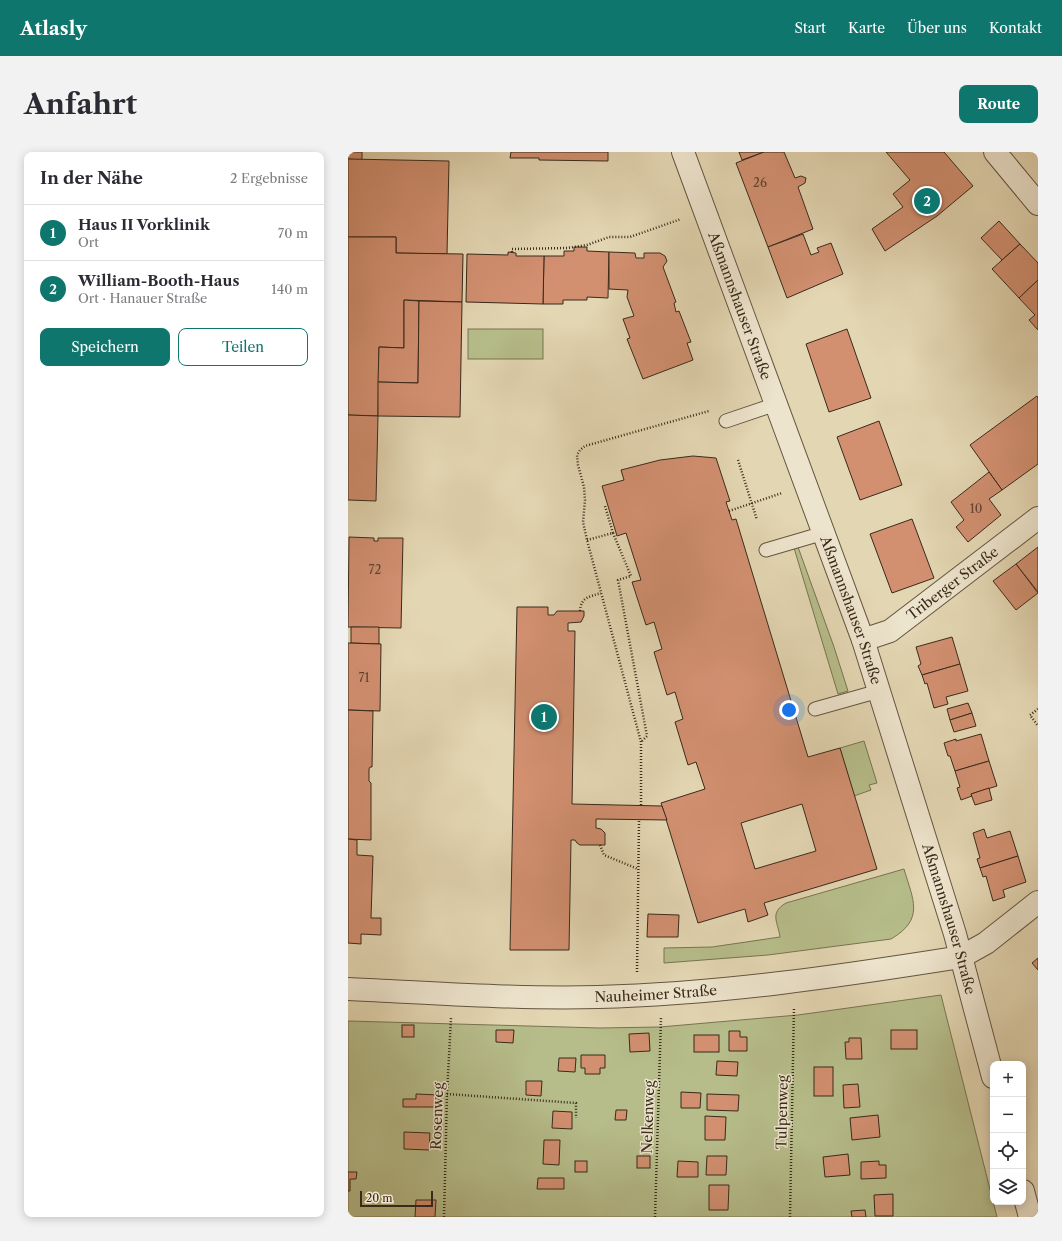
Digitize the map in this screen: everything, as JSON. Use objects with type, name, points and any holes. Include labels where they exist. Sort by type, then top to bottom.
[{"type":"street","name":"Aßmannshauser Straße","points":[[683,152],[863,640],[955,934],[990,1066]]},
{"type":"street","points":[[995,152],[1038,204]]},
{"type":"street","name":"Triberger Straße","points":[[863,640],[890,631],[1038,518]]},
{"type":"street","points":[[961,957],[986,943],[1038,902]]},
{"type":"street","name":"Nauheimer Straße","points":[[348,989],[487,996],[599,997],[645,995],[777,984],[961,957]]},
{"type":"street","points":[[1026,1202],[1030,1217]]},
{"type":"lane","points":[[726,421],[776,404]]},
{"type":"lane","points":[[766,550],[824,533]]},
{"type":"lane","points":[[815,709],[879,691]]},
{"type":"path","points":[[512,252],[512,249],[567,248],[587,245],[609,237],[630,237],[681,219]]},
{"type":"path","points":[[641,805],[641,742],[587,540],[583,522],[585,500],[584,487],[577,455],[585,446],[714,410]]},
{"type":"path","points":[[738,460],[757,520]]},
{"type":"path","points":[[729,511],[782,493]]},
{"type":"path","points":[[605,506],[613,533],[631,576],[618,580],[647,736],[641,742]]},
{"type":"path","points":[[587,540],[613,533]]},
{"type":"path","points":[[580,611],[581,603],[584,599],[601,593]]},
{"type":"path","points":[[1038,709],[1030,715],[1038,726]]},
{"type":"path","points":[[637,972],[639,820]]},
{"type":"path","points":[[600,845],[604,855],[638,869]]},
{"type":"path","name":"Tulpenweg","points":[[790,1217],[794,1007]]},
{"type":"path","name":"Rosenweg","points":[[444,1217],[447,1094],[451,1016]]},
{"type":"path","name":"Nelkenweg","points":[[655,1217],[661,1017]]},
{"type":"path","points":[[447,1094],[576,1102],[576,1118]]},
{"type":"green space","points":[[468,329],[543,329],[543,359],[468,359]]},
{"type":"green space","points":[[798,547],[834,647],[848,691],[838,694],[794,548]]},
{"type":"green space","points":[[864,741],[877,783],[869,785],[871,790],[854,796],[840,748]]},
{"type":"green space","points":[[904,869],[911,890],[914,908],[909,924],[902,932],[891,939],[768,955],[664,963],[664,948],[712,947],[780,937],[776,914],[778,910],[786,903]]},
{"type":"green space","points":[[941,995],[990,1189],[990,1205],[994,1205],[997,1217],[348,1217],[348,1021],[600,1028],[660,1027],[798,1015]]},
{"type":"building","points":[[348,152],[362,152],[362,160],[348,159]]},
{"type":"building","points":[[511,152],[608,152],[608,161],[510,158]]},
{"type":"building","points":[[739,152],[764,152],[742,160]]},
{"type":"building","points":[[764,152],[784,152],[795,178],[801,176],[806,178],[805,183],[798,187],[813,229],[768,247],[736,163]]},
{"type":"building","points":[[886,152],[944,152],[973,186],[937,216],[885,251],[872,229],[903,207],[893,194],[910,180]]},
{"type":"building","points":[[348,159],[449,161],[447,254],[396,253],[396,237],[348,237]]},
{"type":"building","points":[[999,221],[1020,244],[1002,260],[981,238]]},
{"type":"building","points":[[803,234],[811,255],[819,252],[817,248],[831,243],[843,274],[787,298],[768,247]]},
{"type":"building","points":[[348,237],[396,237],[396,253],[463,254],[462,302],[404,300],[404,348],[379,347],[378,416],[348,415]]},
{"type":"building","points":[[1020,244],[1038,263],[1038,280],[1019,298],[992,269]]},
{"type":"building","points":[[574,247],[587,247],[587,251],[609,252],[608,298],[587,297],[587,300],[563,300],[563,304],[543,304],[544,256],[564,256],[564,251],[574,251]]},
{"type":"building","points":[[508,252],[516,253],[516,256],[544,256],[543,304],[466,302],[467,254],[508,255]]},
{"type":"building","points":[[609,252],[635,253],[636,258],[644,258],[644,253],[660,253],[665,256],[667,261],[663,267],[676,302],[674,303],[676,312],[679,311],[691,342],[687,343],[693,360],[643,379],[627,339],[630,338],[623,319],[634,316],[627,297],[628,290],[609,289]]},
{"type":"building","points":[[1038,280],[1038,330],[1029,320],[1035,315],[1019,298]]},
{"type":"building","points":[[404,300],[419,301],[418,383],[378,382],[379,347],[404,348]]},
{"type":"building","points":[[419,301],[462,302],[460,417],[378,416],[378,382],[418,383]]},
{"type":"building","points":[[847,329],[871,398],[829,412],[806,344]]},
{"type":"building","points":[[1037,396],[1038,464],[1002,490],[970,445]]},
{"type":"building","points":[[348,415],[378,416],[376,501],[348,500]]},
{"type":"building","points":[[879,421],[902,485],[860,500],[837,437]]},
{"type":"building","points":[[693,456],[716,458],[730,501],[726,502],[732,520],[736,519],[808,757],[840,748],[877,869],[764,903],[768,915],[748,922],[745,909],[698,923],[661,803],[705,789],[696,762],[688,765],[675,722],[683,719],[675,692],[667,695],[654,652],[662,649],[654,622],[646,625],[632,582],[641,580],[626,533],[617,536],[602,486],[624,480],[621,470],[660,460]],"holes":[[[802,804],[816,851],[755,869],[741,823]]]},
{"type":"building","points":[[989,472],[1002,490],[989,499],[1001,515],[968,542],[956,527],[964,520],[951,502]]},
{"type":"building","points":[[912,519],[934,578],[892,593],[870,534]]},
{"type":"building","points":[[349,537],[374,538],[374,541],[378,541],[378,538],[403,538],[401,628],[348,627]]},
{"type":"building","points":[[1038,547],[1038,592],[1016,564]]},
{"type":"building","points":[[1016,564],[1038,593],[1016,610],[993,581]]},
{"type":"building","points":[[517,607],[548,607],[548,615],[554,615],[557,611],[584,611],[584,616],[581,622],[568,623],[568,631],[575,631],[572,804],[662,806],[667,820],[596,819],[596,828],[601,829],[605,833],[605,845],[580,845],[575,840],[571,840],[569,950],[510,950]]},
{"type":"building","points":[[351,627],[379,627],[379,644],[351,643]]},
{"type":"building","points":[[952,637],[960,664],[922,675],[918,666],[921,664],[916,647]]},
{"type":"building","points":[[348,643],[381,644],[380,711],[348,710]]},
{"type":"building","points":[[960,664],[968,691],[946,697],[948,704],[934,708],[927,683],[925,684],[922,675]]},
{"type":"building","points":[[968,703],[972,713],[950,720],[947,709]]},
{"type":"building","points":[[348,710],[373,711],[372,767],[369,769],[369,781],[371,783],[371,840],[348,839]]},
{"type":"building","points":[[972,713],[976,726],[954,732],[950,720]]},
{"type":"building","points":[[981,734],[989,761],[955,771],[944,743]]},
{"type":"building","points":[[989,761],[997,786],[971,794],[972,796],[961,800],[957,788],[960,787],[955,771]]},
{"type":"building","points":[[989,788],[992,800],[975,805],[971,794]]},
{"type":"building","points":[[984,829],[987,838],[1010,831],[1018,856],[980,868],[977,859],[980,858],[973,833]]},
{"type":"building","points":[[348,839],[357,840],[357,855],[373,856],[371,918],[381,918],[381,935],[361,934],[361,944],[348,943]]},
{"type":"building","points":[[1018,856],[1026,882],[1003,890],[1005,897],[993,901],[986,876],[983,877],[980,868]]},
{"type":"building","points":[[648,914],[679,915],[678,937],[647,937]]},
{"type":"building","points":[[1038,958],[1038,970],[1032,963]]},
{"type":"building","points":[[402,1025],[414,1025],[414,1037],[402,1037]]},
{"type":"building","points":[[496,1030],[514,1030],[513,1043],[496,1042]]},
{"type":"building","points":[[891,1030],[917,1030],[917,1049],[891,1049]]},
{"type":"building","points":[[729,1031],[740,1031],[740,1037],[747,1037],[747,1051],[729,1051]]},
{"type":"building","points":[[649,1033],[650,1051],[630,1052],[629,1034]]},
{"type":"building","points":[[694,1035],[719,1035],[719,1052],[694,1052]]},
{"type":"building","points":[[849,1038],[861,1038],[862,1059],[846,1059],[845,1042],[849,1042]]},
{"type":"building","points":[[581,1055],[605,1055],[605,1068],[600,1068],[600,1074],[585,1074],[585,1068],[581,1068]]},
{"type":"building","points":[[559,1058],[576,1058],[575,1072],[558,1071]]},
{"type":"building","points":[[717,1061],[738,1062],[737,1076],[716,1075]]},
{"type":"building","points":[[814,1067],[833,1067],[833,1096],[814,1096]]},
{"type":"building","points":[[526,1081],[542,1081],[541,1096],[526,1095]]},
{"type":"building","points":[[858,1084],[860,1107],[844,1108],[843,1085]]},
{"type":"building","points":[[681,1092],[701,1093],[700,1108],[681,1108]]},
{"type":"building","points":[[416,1094],[439,1095],[439,1107],[403,1107],[403,1099],[416,1099]]},
{"type":"building","points":[[707,1094],[739,1095],[738,1111],[707,1110]]},
{"type":"building","points":[[616,1110],[627,1110],[626,1120],[615,1120]]},
{"type":"building","points":[[553,1111],[572,1112],[572,1129],[552,1128]]},
{"type":"building","points":[[878,1115],[880,1137],[852,1140],[850,1118]]},
{"type":"building","points":[[705,1116],[726,1117],[725,1140],[705,1140]]},
{"type":"building","points":[[404,1132],[430,1133],[429,1150],[404,1149]]},
{"type":"building","points":[[544,1140],[560,1140],[559,1165],[543,1164]]},
{"type":"building","points":[[848,1154],[850,1175],[825,1177],[823,1157]]},
{"type":"building","points":[[637,1156],[650,1156],[650,1168],[637,1168]]},
{"type":"building","points":[[707,1156],[727,1156],[726,1175],[706,1175]]},
{"type":"building","points":[[575,1161],[587,1161],[587,1172],[575,1172]]},
{"type":"building","points":[[678,1161],[698,1162],[698,1177],[677,1177]]},
{"type":"building","points":[[879,1161],[879,1165],[886,1165],[886,1178],[861,1179],[861,1162]]},
{"type":"building","points":[[348,1172],[357,1172],[356,1179],[350,1179],[350,1191],[348,1191]]},
{"type":"building","points":[[538,1178],[564,1178],[564,1189],[537,1189]]},
{"type":"building","points":[[709,1185],[729,1185],[728,1210],[709,1210]]},
{"type":"building","points":[[893,1194],[893,1216],[875,1216],[874,1195]]},
{"type":"building","points":[[416,1200],[436,1200],[435,1217],[415,1217]]},
{"type":"building","points":[[865,1210],[866,1217],[852,1217],[851,1211]]},
{"type":"place","name":"William-Booth-Haus","points":[[927,201]]},
{"type":"place","name":"Haus II Vorklinik","points":[[544,717]]}]
